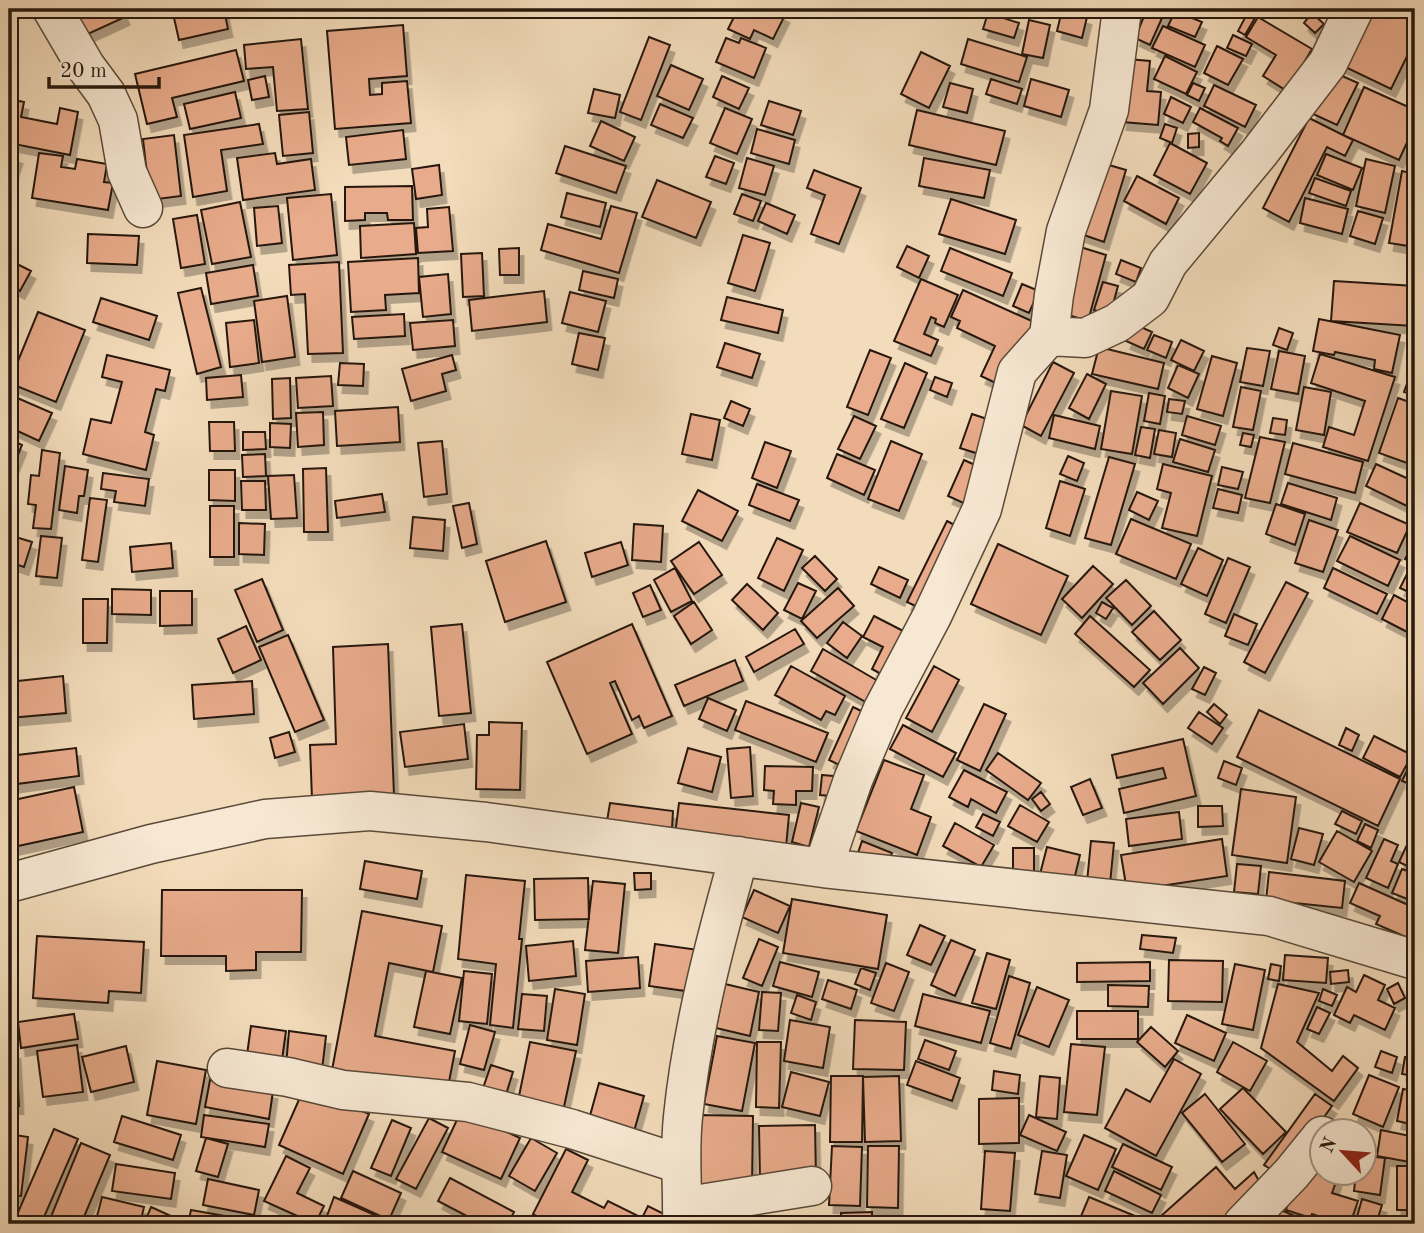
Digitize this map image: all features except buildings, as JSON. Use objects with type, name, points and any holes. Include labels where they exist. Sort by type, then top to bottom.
[{"type":"street","points":[[52,9],[86,67],[106,94],[118,120],[127,172],[143,208]]},
{"type":"street","points":[[823,868],[853,780],[883,709],[932,615],[982,509],[1017,372],[1049,336],[1066,231],[1109,110],[1122,9]]},
{"type":"street","points":[[1049,336],[1085,338],[1117,323],[1150,298],[1168,263],[1259,153],[1328,63],[1354,9]]},
{"type":"street","points":[[9,883],[151,844],[265,819],[370,811],[486,822],[823,868],[1269,916],[1415,960]]},
{"type":"street","points":[[739,856],[697,1020],[683,1118],[680,1164],[682,1216],[812,1186]]},
{"type":"street","points":[[227,1069],[288,1077],[342,1090],[468,1102],[572,1129],[680,1164]]},
{"type":"street","points":[[1243,1224],[1308,1153]]}]
